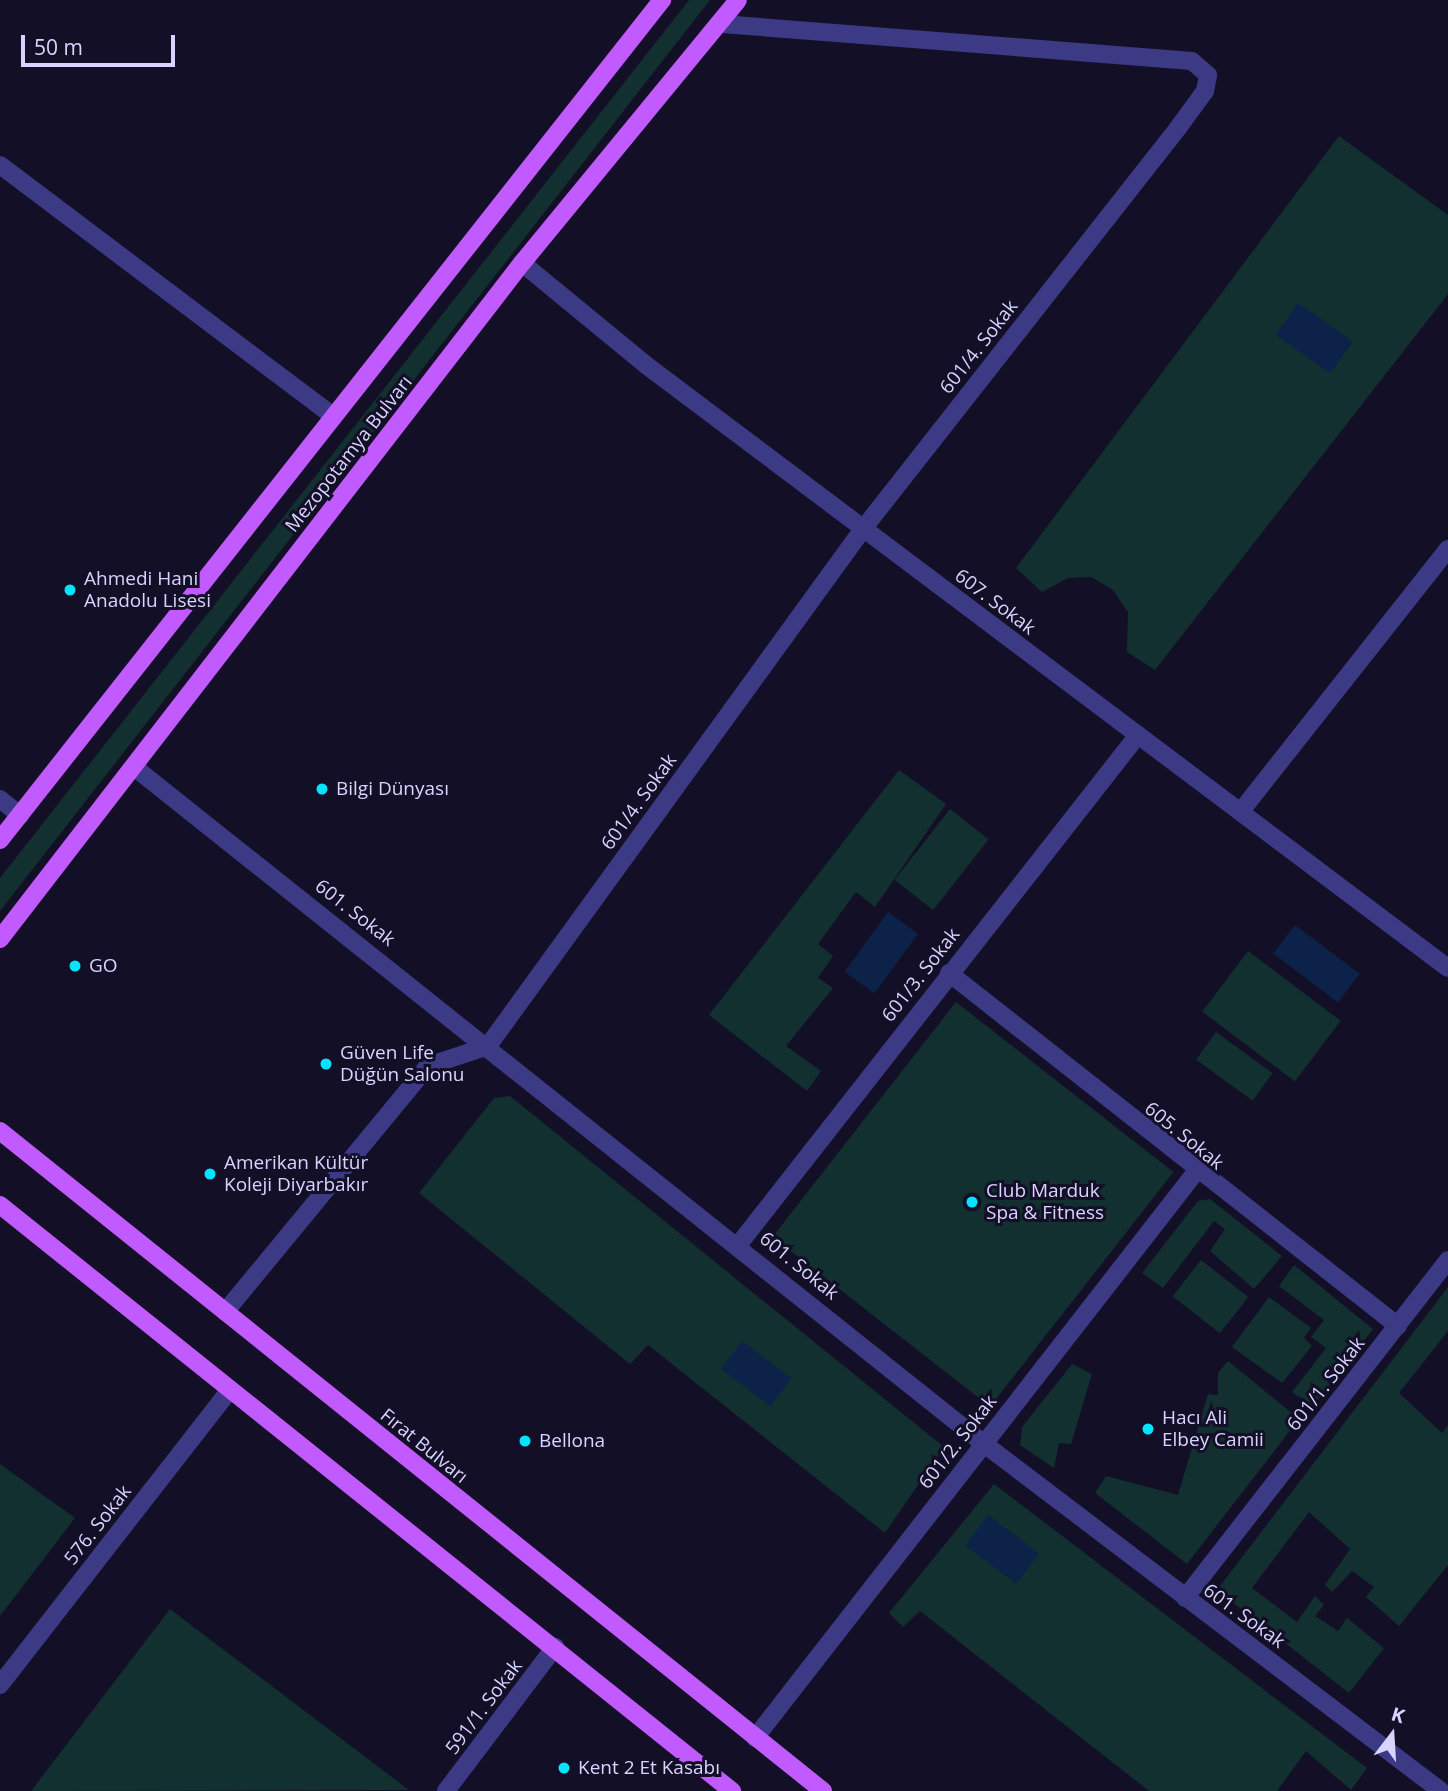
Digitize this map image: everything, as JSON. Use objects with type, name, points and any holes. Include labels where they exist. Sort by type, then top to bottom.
[{"type":"main road","name":"Mezopotamya Bulvarı","points":[[0,840],[330,414],[662,0]]},
{"type":"main road","name":"Mezopotamya Bulvarı","points":[[0,939],[522,263],[737,0]]},
{"type":"main road","name":"Fırat Bulvarı","points":[[0,1131],[823,1791]]},
{"type":"main road","points":[[0,1205],[732,1791]]},
{"type":"street","name":"601/4. Sokak","points":[[488,1046],[863,529],[1178,128],[1205,91],[1208,75],[1192,61],[718,24]]},
{"type":"street","points":[[0,165],[330,414]]},
{"type":"street","name":"607. Sokak","points":[[522,263],[646,365],[1448,968]]},
{"type":"street","points":[[1241,811],[1448,549]]},
{"type":"street","name":"601/3. Sokak","points":[[739,1244],[1138,735]]},
{"type":"street","name":"601. Sokak","points":[[134,767],[739,1244],[983,1443],[1441,1791]]},
{"type":"street","points":[[0,799],[20,815]]},
{"type":"street","name":"605. Sokak","points":[[949,973],[1195,1172],[1398,1326]]},
{"type":"street","points":[[225,1312],[428,1066],[488,1046]]},
{"type":"street","name":"601/2. Sokak","points":[[755,1738],[1195,1172]]},
{"type":"street","name":"601/1. Sokak","points":[[1185,1598],[1448,1260]]},
{"type":"street","name":"576. Sokak","points":[[0,1685],[229,1391]]},
{"type":"street","name":"591/1. Sokak","points":[[446,1791],[555,1647]]},
{"type":"green space","points":[[689,0],[710,0],[0,911],[0,878]]},
{"type":"green space","points":[[1339,136],[1448,215],[1448,294],[1155,670],[1127,652],[1128,612],[1113,590],[1091,577],[1068,578],[1042,592],[1016,568]]},
{"type":"green space","points":[[899,770],[946,804],[875,907],[856,892],[818,944],[833,956],[818,978],[833,988],[786,1046],[821,1071],[807,1091],[709,1015]]},
{"type":"green space","points":[[950,809],[989,839],[933,910],[895,880]]},
{"type":"green space","points":[[1248,951],[1341,1021],[1295,1082],[1202,1012]]},
{"type":"green space","name":"Club Marduk Spa & Fitness","points":[[956,1002],[1173,1172],[990,1407],[773,1237]]},
{"type":"green space","points":[[1216,1032],[1273,1073],[1253,1101],[1196,1060]]},
{"type":"green space","points":[[510,1096],[944,1447],[885,1533],[648,1345],[630,1364],[419,1193],[494,1098]]},
{"type":"green space","points":[[1210,1199],[1282,1256],[1254,1289],[1210,1251],[1225,1229],[1214,1221],[1163,1288],[1142,1273],[1198,1201]]},
{"type":"green space","points":[[1201,1260],[1248,1297],[1220,1333],[1173,1296]]},
{"type":"green space","points":[[1294,1265],[1373,1329],[1312,1407],[1292,1392],[1326,1348],[1311,1337],[1324,1320],[1279,1286]]},
{"type":"green space","points":[[1448,1287],[1448,1331],[1399,1393],[1442,1433],[1448,1425],[1448,1565],[1399,1626],[1366,1597],[1374,1587],[1352,1571],[1332,1592],[1325,1585],[1350,1549],[1309,1512],[1252,1588],[1297,1622],[1315,1596],[1324,1605],[1315,1616],[1338,1631],[1347,1618],[1384,1648],[1349,1693],[1217,1590]]},
{"type":"green space","points":[[1269,1297],[1311,1328],[1304,1338],[1312,1346],[1282,1383],[1232,1347]]},
{"type":"green space","points":[[1228,1361],[1299,1419],[1187,1564],[1095,1493],[1106,1476],[1178,1495],[1208,1394],[1218,1395],[1218,1373]]},
{"type":"green space","points":[[1072,1364],[1092,1374],[1071,1444],[1059,1443],[1054,1468],[1020,1445],[1022,1427]]},
{"type":"green space","points":[[0,1464],[75,1518],[0,1616]]},
{"type":"green space","points":[[994,1484],[1367,1768],[1351,1790],[1306,1751],[1277,1791],[1149,1791],[920,1611],[903,1627],[889,1613]]},
{"type":"green space","points":[[170,1609],[409,1790],[31,1791]]},
{"type":"water","points":[[1298,303],[1353,341],[1331,373],[1276,335]]},
{"type":"water","points":[[888,912],[918,934],[874,994],[845,972]]},
{"type":"water","points":[[1295,925],[1360,974],[1338,1002],[1273,954]]},
{"type":"water","points":[[742,1341],[792,1378],[770,1406],[721,1369]]},
{"type":"water","points":[[988,1515],[1039,1554],[1016,1584],[965,1545]]},
{"type":"place","name":"Ahmedi Hani Anadolu Lisesi","points":[[70,590]]},
{"type":"place","name":"Bilgi Dünyası","points":[[322,789]]},
{"type":"place","name":"GO","points":[[75,966]]},
{"type":"place","name":"Güven Life Düğün Salonu","points":[[326,1064]]},
{"type":"place","name":"Amerikan Kültür Koleji Diyarbakır","points":[[210,1174]]},
{"type":"place","name":"Club Marduk Spa & Fitness","points":[[972,1202]]},
{"type":"place","name":"Hacı Ali Elbey Camii","points":[[1148,1429]]},
{"type":"place","name":"Bellona","points":[[525,1441]]},
{"type":"place","name":"Kent 2 Et Kasabı","points":[[564,1768]]}]
